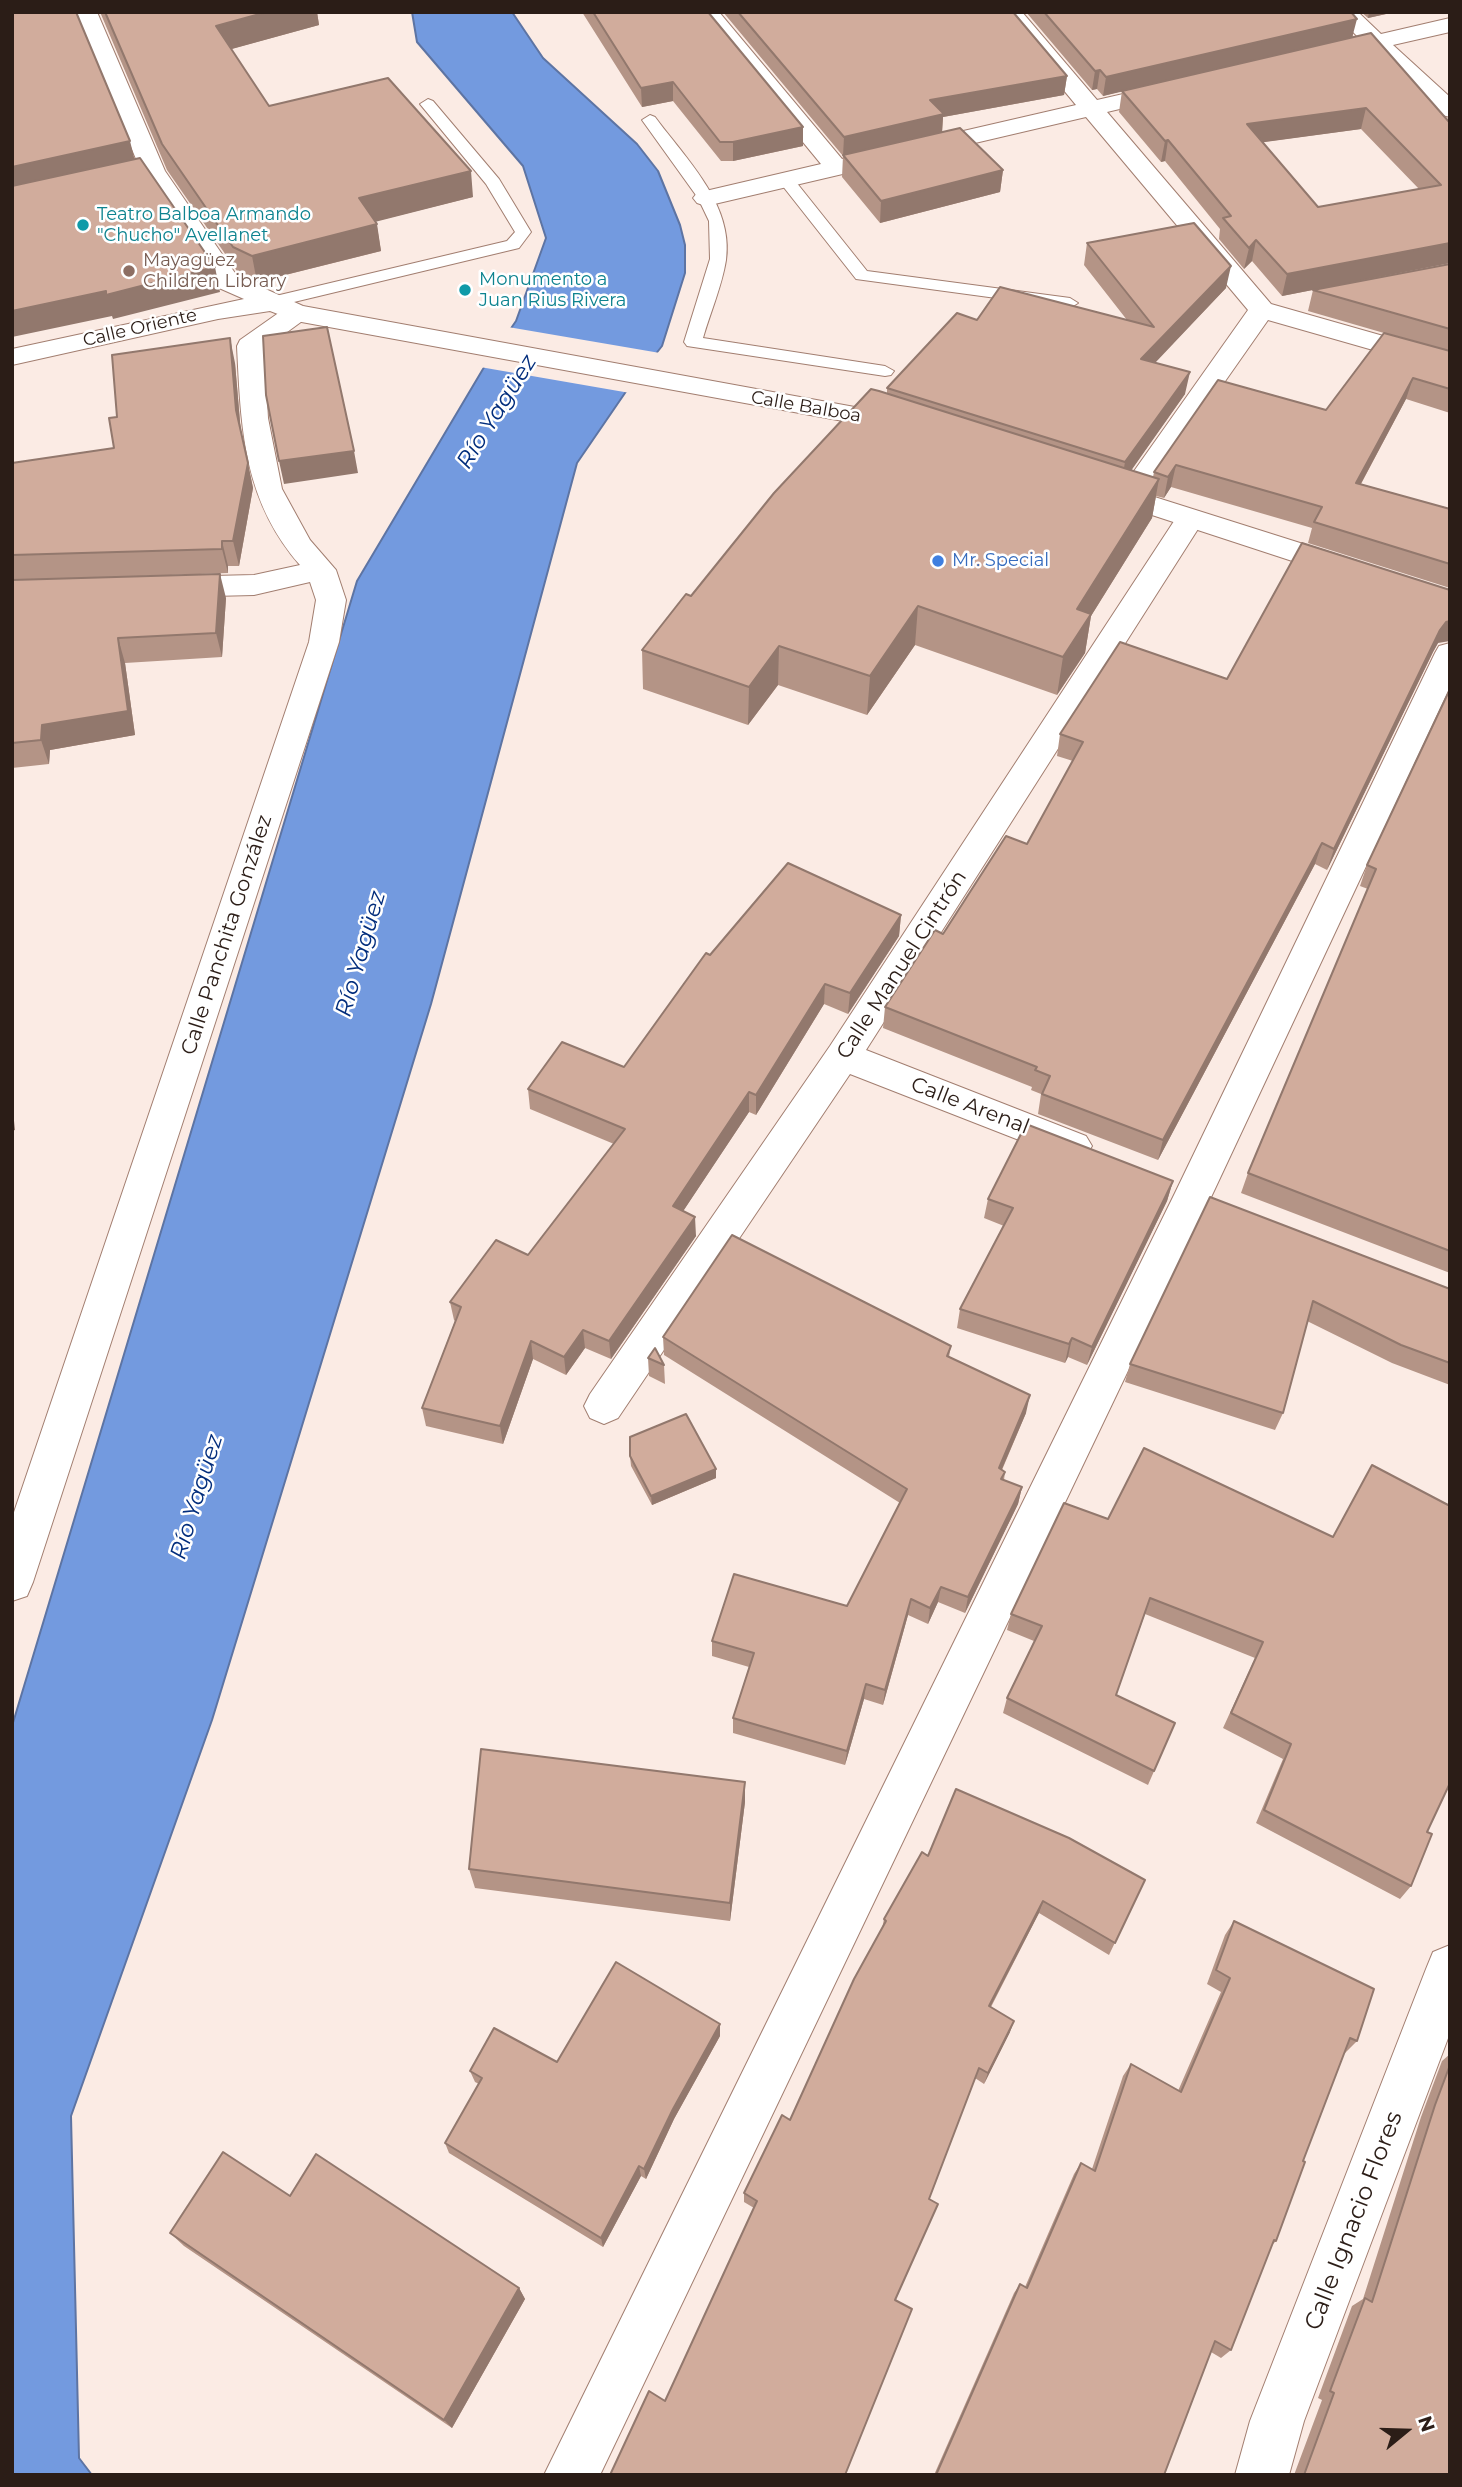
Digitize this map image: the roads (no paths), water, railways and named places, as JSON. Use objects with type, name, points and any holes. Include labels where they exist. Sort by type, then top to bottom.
[{"type":"street","points":[[86,12],[153,171],[228,282],[282,308]]},
{"type":"street","points":[[707,12],[836,168]]},
{"type":"street","points":[[1010,12],[1262,310],[1450,364]]},
{"type":"street","points":[[1344,12],[1450,110]]},
{"type":"street","points":[[1312,57],[1450,25]]},
{"type":"street","points":[[706,198],[1195,85]]},
{"type":"street","points":[[1129,498],[1262,310],[1316,299]]},
{"type":"street","name":"Calle Balboa","points":[[282,308],[466,346],[882,420],[921,432]]},
{"type":"street","name":"Calle Oriente","points":[[12,357],[218,311],[282,308]]},
{"type":"street","name":"Calle Panchita González","points":[[12,1582],[324,642],[331,600],[321,570],[298,544],[268,489],[254,418],[250,346],[282,308]]},
{"type":"street","points":[[1077,482],[1372,576]]},
{"type":"street","name":"Calle Manuel Cintrón","points":[[604,1406],[843,1056],[1190,518]]},
{"type":"street","points":[[146,588],[254,585],[321,570]]},
{"type":"street","points":[[571,2475],[1194,1193],[1450,653]]},
{"type":"street","name":"Calle Arenal","points":[[843,1056],[1103,1158]]},
{"type":"street","name":"Calle Ignacio Flores","points":[[1262,2475],[1277,2421],[1450,1969]]},
{"type":"lane","points":[[282,308],[513,245],[523,232],[506,201],[428,104]]},
{"type":"lane","points":[[650,120],[706,198],[717,221],[718,259],[693,342],[885,371]]},
{"type":"lane","points":[[786,180],[862,275],[1070,303]]},
{"type":"water","name":"Río Yagüez","points":[[412,12],[512,12],[543,58],[637,144],[658,171],[680,225],[685,245],[685,273],[662,346],[625,393],[577,463],[431,1004],[212,1720],[71,2116],[79,2458],[92,2475],[12,2475],[12,1726],[357,581],[483,369],[516,321],[546,238],[523,166],[417,42]]},
{"type":"place","name":"Teatro Balboa Armando \"Chucho\" Avellanet","points":[[83,225]]},
{"type":"place","name":"Mayagüez Children Library","points":[[129,271]]},
{"type":"place","name":"Monumento a Juan Rius Rivera","points":[[465,290]]},
{"type":"place","name":"Mr. Special","points":[[938,561]]}]
